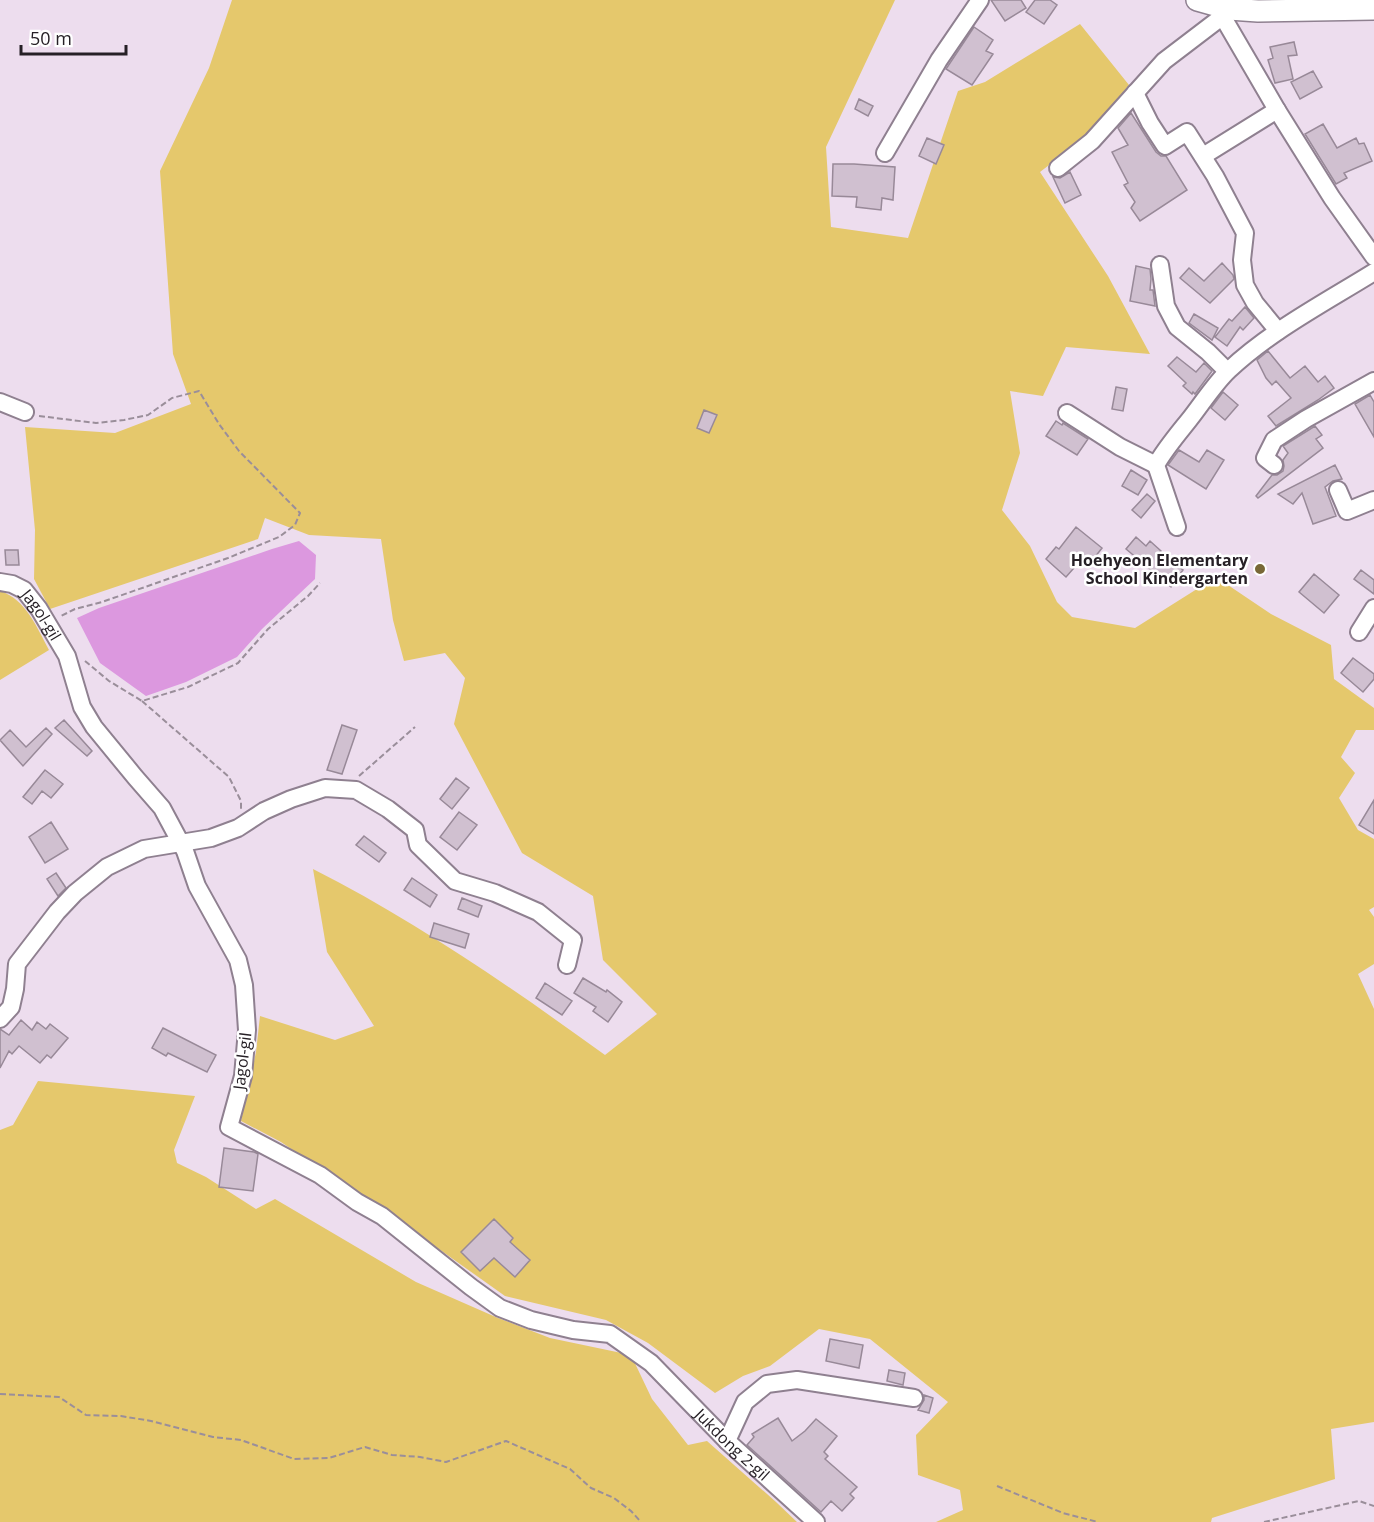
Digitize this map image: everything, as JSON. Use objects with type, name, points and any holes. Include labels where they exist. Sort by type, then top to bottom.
[{"type":"main road","points":[[1197,0],[1224,8],[1258,10],[1374,9]]},
{"type":"street","points":[[885,153],[939,60],[980,0]]},
{"type":"street","points":[[1058,168],[1092,141],[1164,61],[1224,8],[1277,110],[1332,198],[1374,257]]},
{"type":"street","points":[[1136,93],[1150,123],[1165,146],[1187,132],[1203,156],[1245,233],[1242,260],[1245,285],[1278,331]]},
{"type":"street","points":[[1203,156],[1277,110]]},
{"type":"street","points":[[1160,265],[1166,306],[1177,327],[1227,371]]},
{"type":"street","points":[[1156,465],[1227,371],[1278,331],[1374,272]]},
{"type":"street","points":[[1274,465],[1265,458],[1274,440],[1306,419],[1374,381]]},
{"type":"street","points":[[0,402],[25,412]]},
{"type":"street","points":[[1067,413],[1120,447],[1156,465],[1177,526]]},
{"type":"street","points":[[1338,490],[1347,511],[1374,500]]},
{"type":"street","name":"Jagol-gil","points":[[0,582],[12,584],[24,590],[39,609],[67,656],[82,707],[94,727],[162,808],[185,851],[197,885],[238,960],[244,985],[247,1030],[243,1076],[229,1127],[320,1176],[382,1216],[500,1308],[531,1320],[573,1330],[610,1334],[651,1363]]},
{"type":"street","points":[[1359,632],[1374,608]]},
{"type":"street","points":[[0,1019],[11,1007],[17,964],[57,912],[75,893],[106,867],[144,849],[211,837],[242,826],[264,811],[325,788],[356,790],[388,809],[415,830],[418,845],[455,881],[495,893],[538,912],[573,940],[567,965]]},
{"type":"street","name":"Jukdong 2-gil","points":[[651,1363],[727,1441],[816,1522]]},
{"type":"street","points":[[727,1441],[745,1402],[767,1384],[797,1380],[914,1398]]},
{"type":"path","points":[[25,412],[40,417],[96,423],[148,415],[172,398],[199,391],[239,452],[300,513],[295,525],[279,537],[228,558],[102,602],[75,609],[48,624]]},
{"type":"path","points":[[142,701],[188,687],[238,663],[268,629],[320,583]]},
{"type":"path","points":[[82,658],[109,681],[142,701],[228,777],[241,801],[242,826]]},
{"type":"path","points":[[343,790],[415,727]]},
{"type":"path","points":[[0,1394],[59,1397],[86,1415],[121,1416],[151,1421],[213,1437],[241,1440],[294,1459],[329,1458],[365,1447],[392,1455],[446,1462],[506,1441],[570,1469],[591,1488],[614,1498],[641,1522]]},
{"type":"path","points":[[997,1486],[1064,1513],[1098,1522]]},
{"type":"path","points":[[1264,1522],[1359,1501],[1374,1506]]},
{"type":"shaded area","points":[[232,0],[895,0],[826,147],[831,227],[908,238],[958,91],[985,82],[1080,24],[1129,85],[1088,135],[1040,172],[1108,276],[1150,354],[1066,347],[1043,396],[1010,391],[1020,453],[1002,510],[1030,546],[1057,602],[1072,617],[1135,628],[1216,577],[1271,614],[1331,645],[1334,679],[1374,708],[1374,730],[1356,730],[1341,757],[1355,773],[1339,798],[1358,830],[1374,839],[1374,907],[1369,910],[1374,917],[1374,964],[1358,974],[1374,1009],[1374,1422],[1331,1429],[1335,1479],[1212,1518],[1211,1522],[936,1522],[963,1510],[960,1490],[918,1475],[916,1435],[948,1402],[870,1339],[819,1329],[770,1366],[743,1376],[715,1393],[648,1343],[606,1320],[505,1296],[281,1142],[241,1121],[256,1052],[260,1016],[335,1040],[374,1026],[327,952],[313,869],[426,933],[499,980],[605,1055],[657,1014],[603,960],[593,896],[522,853],[454,724],[465,678],[445,653],[404,661],[393,620],[381,539],[309,535],[265,518],[258,539],[50,609],[34,579],[35,530],[25,427],[115,433],[191,404],[173,354],[160,171],[209,68]]},
{"type":"shaded area","points":[[299,541],[316,555],[315,579],[262,629],[237,657],[186,682],[146,696],[100,663],[77,618],[99,608]]},
{"type":"shaded area","points":[[0,591],[17,600],[24,607],[49,650],[0,680]]},
{"type":"shaded area","points":[[38,1081],[195,1096],[174,1150],[177,1163],[206,1177],[256,1209],[275,1199],[416,1282],[498,1318],[550,1338],[631,1355],[652,1399],[688,1445],[707,1441],[797,1522],[0,1522],[0,1130],[13,1125]]},
{"type":"building","points":[[991,0],[1021,0],[1026,8],[1005,21]]},
{"type":"building","points":[[1035,0],[1050,0],[1057,5],[1044,24],[1026,12]]},
{"type":"building","points":[[974,27],[993,40],[986,51],[993,54],[972,85],[946,69]]},
{"type":"building","points":[[1294,42],[1297,55],[1288,56],[1293,79],[1275,83],[1268,60],[1273,58],[1270,47]]},
{"type":"building","points":[[1313,71],[1322,87],[1300,99],[1291,82]]},
{"type":"building","points":[[859,99],[873,106],[868,116],[855,109]]},
{"type":"building","points":[[1131,113],[1156,152],[1161,156],[1166,156],[1187,190],[1140,221],[1131,208],[1135,202],[1124,185],[1128,183],[1112,152],[1128,145],[1118,128]]},
{"type":"building","points":[[1323,124],[1337,148],[1356,138],[1359,144],[1364,143],[1372,161],[1344,173],[1347,178],[1336,184],[1305,134]]},
{"type":"building","points":[[927,138],[944,145],[936,164],[919,156]]},
{"type":"building","points":[[833,164],[895,167],[893,200],[882,198],[881,210],[856,207],[857,197],[832,196]]},
{"type":"building","points":[[1070,172],[1081,195],[1065,203],[1053,177],[1060,178]]},
{"type":"building","points":[[1222,263],[1234,279],[1210,303],[1180,278],[1189,268],[1204,281]]},
{"type":"building","points":[[1136,266],[1150,269],[1150,290],[1153,290],[1155,306],[1130,301]]},
{"type":"building","points":[[1245,307],[1254,318],[1243,330],[1240,327],[1227,346],[1215,337],[1229,319],[1232,321]]},
{"type":"building","points":[[1194,314],[1218,328],[1212,340],[1189,323]]},
{"type":"building","points":[[1268,351],[1290,378],[1305,366],[1318,382],[1325,376],[1334,388],[1276,426],[1268,416],[1291,398],[1276,381],[1272,385],[1257,360]]},
{"type":"building","points":[[1177,357],[1196,372],[1204,363],[1212,371],[1195,394],[1183,386],[1186,383],[1168,366]]},
{"type":"building","points":[[1116,387],[1127,389],[1123,411],[1112,409]]},
{"type":"building","points":[[1223,392],[1238,405],[1225,420],[1211,408]]},
{"type":"building","points":[[1370,395],[1374,402],[1374,437],[1355,404]]},
{"type":"building","points":[[704,410],[717,415],[709,433],[697,428]]},
{"type":"building","points":[[1056,421],[1088,439],[1077,455],[1046,436]]},
{"type":"building","points":[[1315,426],[1322,435],[1316,439],[1323,448],[1258,498],[1256,496],[1272,475],[1283,471],[1283,460],[1288,453],[1283,446]]},
{"type":"building","points":[[1179,450],[1199,462],[1207,450],[1224,460],[1206,489],[1168,465]]},
{"type":"building","points":[[1335,465],[1342,479],[1333,481],[1325,487],[1336,516],[1313,524],[1302,493],[1293,504],[1278,494]]},
{"type":"building","points":[[1131,470],[1147,480],[1138,495],[1122,486]]},
{"type":"building","points":[[1147,494],[1155,501],[1141,518],[1132,510]]},
{"type":"building","points":[[1076,527],[1102,548],[1088,566],[1081,560],[1066,577],[1046,559],[1056,547],[1059,549]]},
{"type":"building","points":[[1136,537],[1146,546],[1150,541],[1161,551],[1159,553],[1183,570],[1171,587],[1126,549]]},
{"type":"building","points":[[5,550],[18,550],[19,565],[6,565]]},
{"type":"building","points":[[1361,570],[1374,580],[1374,594],[1354,579]]},
{"type":"building","points":[[1314,574],[1339,595],[1324,613],[1299,592]]},
{"type":"building","points":[[1353,658],[1374,674],[1374,679],[1363,692],[1341,673]]},
{"type":"building","points":[[64,720],[92,751],[87,756],[55,728]]},
{"type":"building","points":[[342,725],[357,730],[342,774],[327,770]]},
{"type":"building","points":[[46,728],[52,734],[23,766],[0,740],[10,730],[26,747]]},
{"type":"building","points":[[45,770],[63,784],[51,798],[42,791],[32,804],[23,797]]},
{"type":"building","points":[[456,778],[469,788],[452,809],[440,799]]},
{"type":"building","points":[[1374,800],[1374,834],[1359,825]]},
{"type":"building","points":[[459,812],[477,825],[457,850],[440,837]]},
{"type":"building","points":[[51,822],[68,849],[45,863],[29,837]]},
{"type":"building","points":[[364,836],[386,853],[379,862],[356,845]]},
{"type":"building","points":[[56,873],[66,888],[58,896],[47,879]]},
{"type":"building","points":[[412,878],[437,895],[430,907],[404,890]]},
{"type":"building","points":[[462,898],[482,906],[478,917],[458,909]]},
{"type":"building","points":[[434,923],[469,934],[465,948],[430,937]]},
{"type":"building","points":[[583,978],[606,992],[607,990],[622,1002],[608,1022],[593,1011],[596,1007],[574,993]]},
{"type":"building","points":[[545,983],[572,1001],[562,1015],[536,998]]},
{"type":"building","points":[[21,1020],[32,1030],[37,1022],[46,1029],[50,1024],[68,1038],[51,1058],[47,1055],[40,1063],[19,1046],[12,1054],[9,1051],[0,1068],[0,1029],[9,1035]]},
{"type":"building","points":[[163,1028],[216,1055],[207,1072],[168,1053],[166,1056],[152,1048]]},
{"type":"building","points":[[224,1148],[258,1154],[253,1191],[219,1187]]},
{"type":"building","points":[[494,1219],[513,1238],[510,1242],[530,1260],[515,1277],[494,1258],[480,1271],[461,1252]]},
{"type":"building","points":[[830,1339],[863,1345],[859,1368],[826,1361]]},
{"type":"building","points":[[889,1370],[905,1373],[903,1385],[887,1381]]},
{"type":"building","points":[[924,1395],[933,1398],[929,1413],[918,1410],[924,1400]]},
{"type":"building","points":[[778,1418],[792,1441],[816,1419],[837,1436],[824,1452],[828,1456],[825,1459],[857,1487],[850,1494],[854,1498],[842,1511],[831,1501],[821,1512],[747,1445],[754,1437],[752,1434]]},
{"type":"place","name":"Hoehyeon Elementary School Kindergarten","points":[[1260,569]]}]
